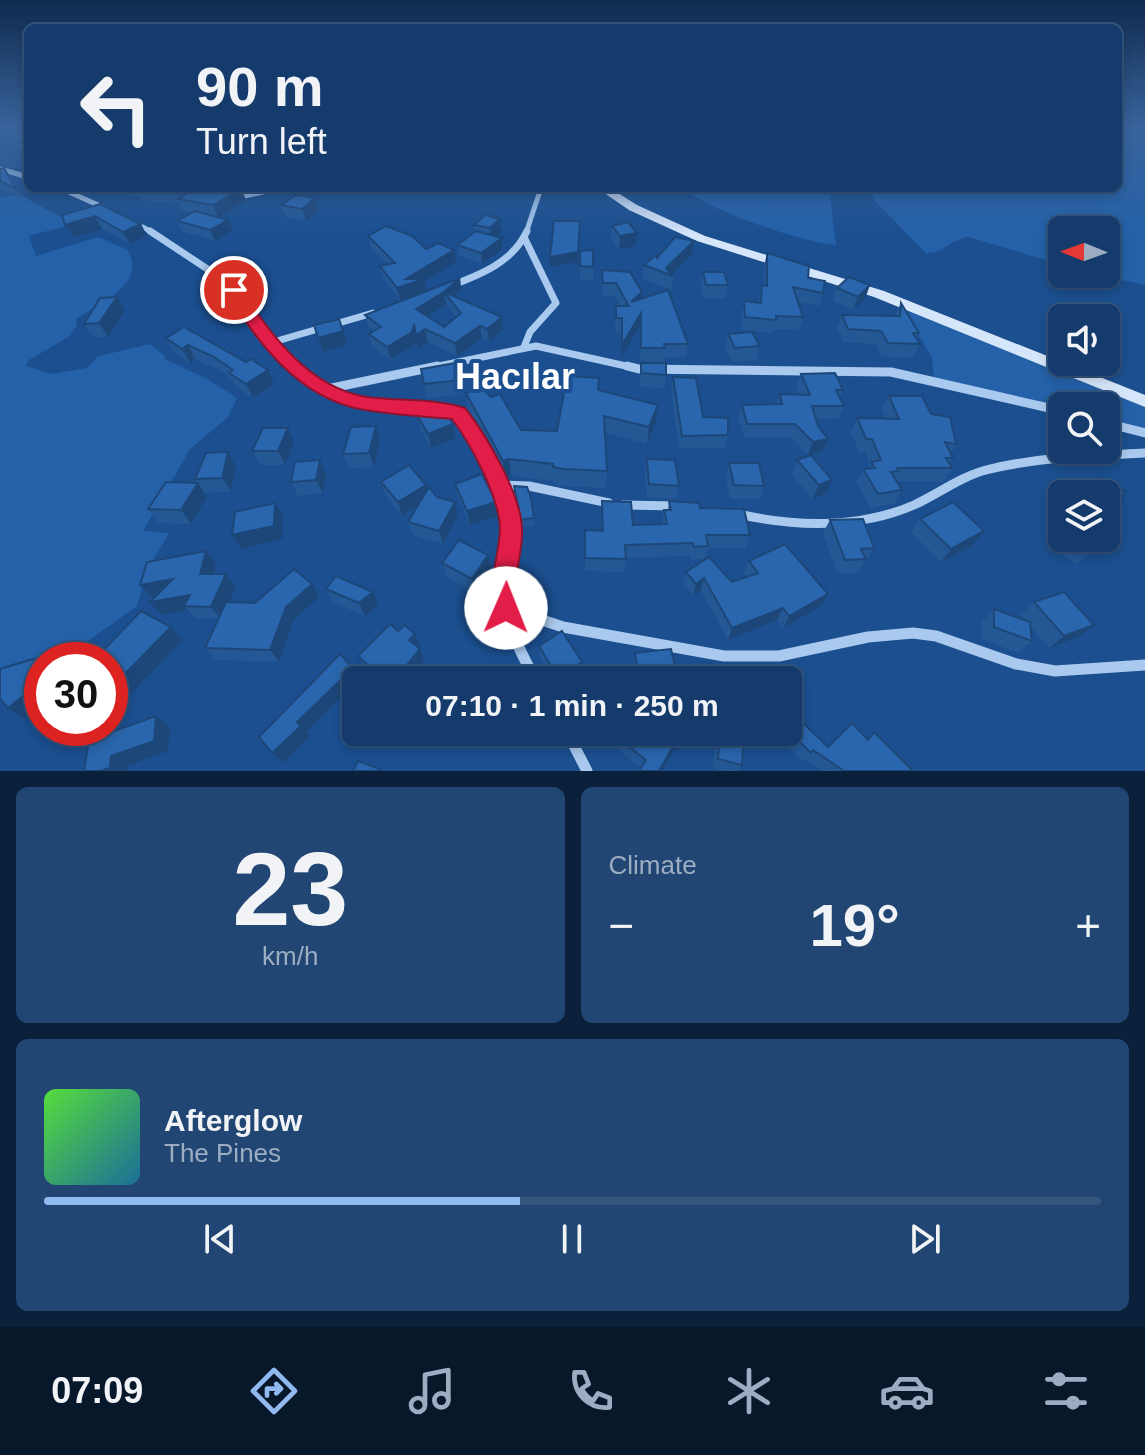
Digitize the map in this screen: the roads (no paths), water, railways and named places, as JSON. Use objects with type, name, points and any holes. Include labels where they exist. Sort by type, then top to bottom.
[{"type":"street","points":[[0,169],[24,176]]},
{"type":"street","points":[[69,192],[157,234],[216,272],[234,290],[270,343],[299,372],[327,389],[371,404],[458,412],[469,427],[507,505],[511,529],[505,578],[506,608],[514,644],[527,666]]},
{"type":"street","points":[[224,198],[258,192]]},
{"type":"street","points":[[445,288],[491,267],[524,237],[540,192]]},
{"type":"street","points":[[608,192],[626,204],[690,232],[903,303],[1145,401]]},
{"type":"street","points":[[524,237],[556,303],[551,312],[532,326],[524,347]]},
{"type":"street","points":[[270,343],[388,308]]},
{"type":"street","points":[[327,389],[524,347],[555,348],[619,365],[649,369],[891,372],[1048,407]]},
{"type":"street","points":[[1120,427],[1145,433]]},
{"type":"street","points":[[729,511],[776,523],[880,516],[909,507],[982,471],[1026,463],[1145,453]]},
{"type":"street","points":[[497,485],[529,486],[617,505],[684,506]]},
{"type":"street","points":[[506,608],[563,627],[724,656],[799,653],[868,637],[913,633],[936,636],[1016,664],[1055,671],[1145,665]]},
{"type":"street","points":[[574,746],[587,771]]},
{"type":"district","name":"Hacılar","points":[[515,376]]}]
